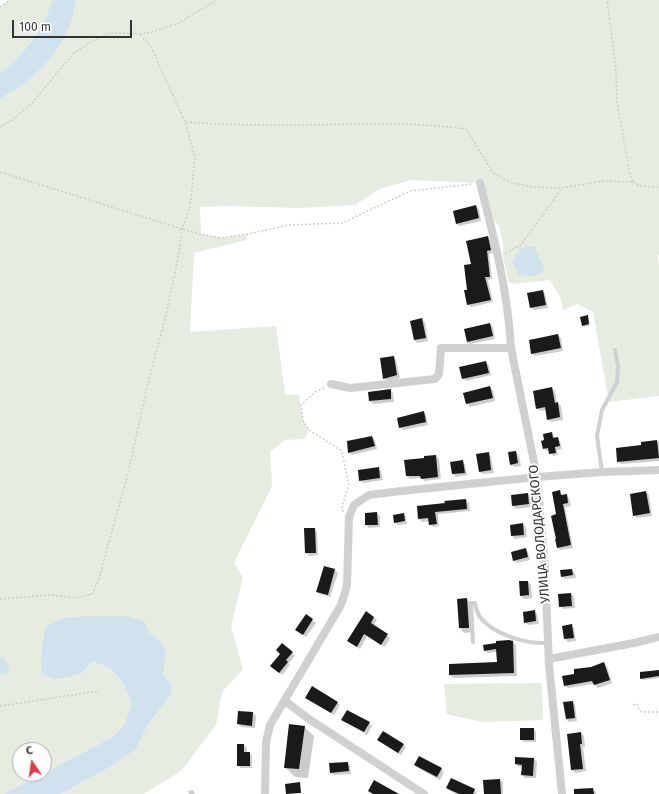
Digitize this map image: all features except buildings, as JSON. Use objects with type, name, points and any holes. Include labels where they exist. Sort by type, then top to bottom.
[{"type":"street","name":"УЛИЦА ВОЛОДАРСКОГО","points":[[480,183],[498,257],[510,328],[511,348],[537,477],[545,567],[549,659],[562,794]]},
{"type":"street","points":[[330,384],[350,388],[435,378],[439,374],[441,348],[511,348]]},
{"type":"street","points":[[265,794],[266,742],[270,725],[341,604],[347,586],[349,517],[354,505],[369,495],[401,491],[537,477],[603,472],[659,470]]},
{"type":"street","points":[[549,659],[659,637]]},
{"type":"street","points":[[284,701],[424,794]]},
{"type":"lane","points":[[603,472],[597,436],[602,410],[617,382],[618,366],[615,350]]},
{"type":"lane","points":[[473,642],[471,603],[475,603],[479,616],[493,629],[519,640],[548,643]]},
{"type":"path","points":[[0,8],[10,0]]},
{"type":"path","points":[[0,127],[12,120],[31,104],[76,52],[94,40],[111,33],[140,34],[152,32],[179,23],[216,0]]},
{"type":"path","points":[[607,0],[616,71],[617,102],[630,175],[633,182]]},
{"type":"path","points":[[0,599],[51,595],[74,598],[92,594],[98,582],[128,473],[147,387],[166,315],[178,258],[182,229],[190,208],[195,158],[185,122],[151,47],[140,34]]},
{"type":"path","points":[[185,122],[220,124],[446,126],[466,129],[493,173],[509,182],[532,187],[562,188],[604,181],[633,182],[640,186],[659,187]]},
{"type":"path","points":[[0,172],[182,229],[221,238],[289,225],[342,223],[410,191],[480,183]]},
{"type":"path","points":[[498,257],[521,244],[562,188]]},
{"type":"path","points":[[330,384],[316,392],[301,405],[303,420],[309,430],[342,451],[349,486],[342,510],[344,514],[349,517]]},
{"type":"path","points":[[0,706],[99,691]]},
{"type":"path","points":[[632,705],[637,704],[640,711],[643,712],[659,712]]},
{"type":"shaded area","points":[[10,0],[52,0],[39,31],[23,52],[0,73],[0,7]]},
{"type":"shaded area","points":[[76,0],[659,0],[659,255],[657,256],[659,265],[659,396],[609,402],[593,312],[577,304],[563,310],[561,299],[550,280],[513,284],[508,281],[499,226],[494,221],[484,185],[480,183],[411,180],[379,189],[355,205],[301,208],[225,206],[200,207],[201,234],[221,238],[248,234],[247,240],[194,253],[190,332],[276,326],[285,394],[299,395],[303,420],[309,430],[304,439],[285,440],[270,452],[272,486],[234,563],[243,577],[231,627],[243,669],[222,692],[216,725],[181,771],[144,794],[60,794],[112,766],[136,749],[147,726],[169,697],[163,675],[160,642],[149,632],[126,616],[79,616],[63,618],[82,673],[92,662],[108,667],[114,672],[126,689],[132,704],[124,725],[113,737],[52,769],[52,742],[12,742],[12,782],[26,782],[3,794],[0,794],[0,673],[6,675],[4,658],[0,657],[0,99],[9,95],[36,74],[52,56]]},
{"type":"shaded area","points":[[542,683],[543,720],[482,722],[447,714],[444,684]]},
{"type":"water","points":[[52,0],[76,0],[72,18],[59,47],[42,68],[32,77],[11,93],[0,99],[0,73],[23,52],[39,31]]},
{"type":"water","points":[[527,246],[535,247],[545,271],[533,276],[519,275],[512,262],[519,250]]},
{"type":"water","points":[[79,616],[126,616],[145,622],[149,632],[160,642],[166,652],[163,675],[172,685],[169,697],[147,726],[136,749],[112,766],[60,794],[3,794],[26,782],[52,782],[52,769],[113,737],[124,725],[132,704],[126,689],[118,677],[108,667],[101,664],[92,662],[82,673],[69,677],[54,679],[42,674],[42,650],[47,626],[63,618]]},
{"type":"water","points":[[0,657],[4,658],[10,667],[6,675],[0,673]]}]
